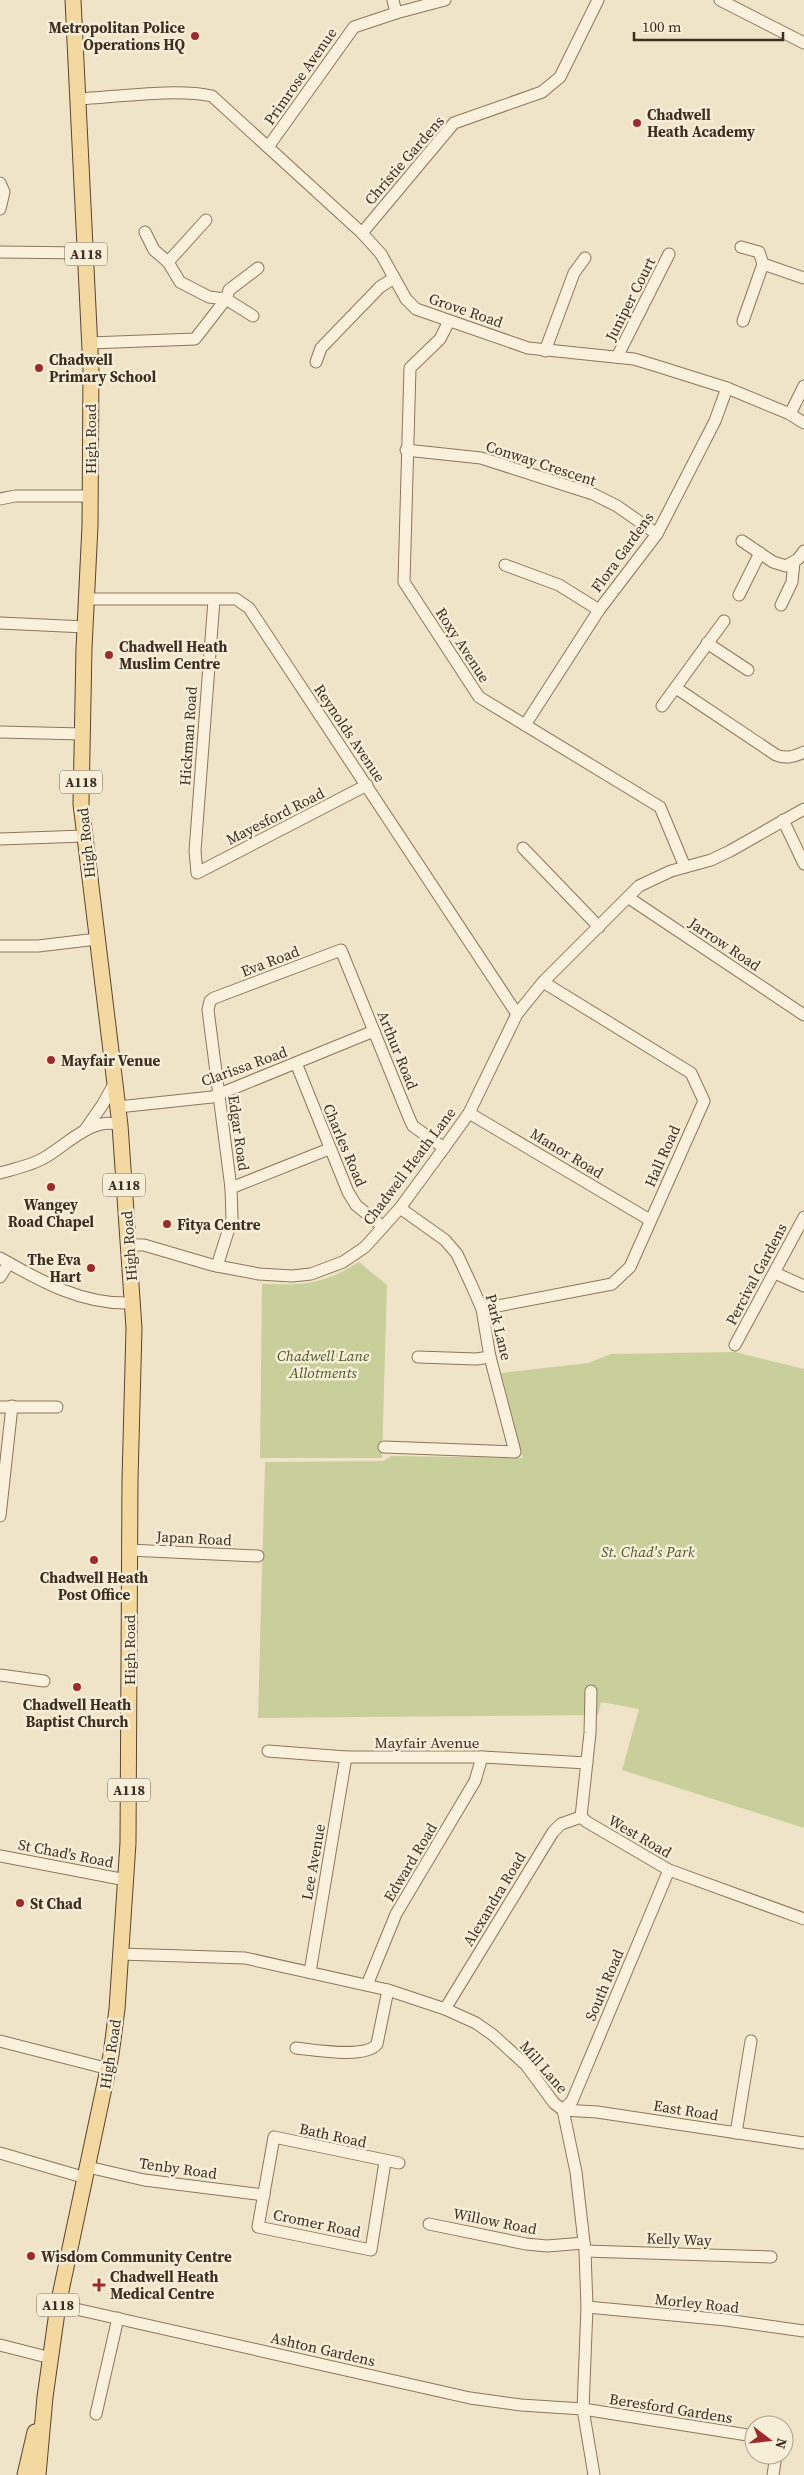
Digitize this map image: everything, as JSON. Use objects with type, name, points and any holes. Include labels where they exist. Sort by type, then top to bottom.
[{"type":"main road","name":"High Road","points":[[38,2475],[45,2397],[58,2305],[109,2069],[117,2009],[129,1804],[130,1550],[134,1349],[129,1244],[120,1125],[81,804],[90,496],[90,343],[73,0]]},
{"type":"main road","name":"High Road","points":[[24,2475],[45,2397]]},
{"type":"street","points":[[393,0],[396,13]]},
{"type":"street","name":"Primrose Avenue","points":[[268,147],[354,27],[445,0]]},
{"type":"street","name":"Christie Gardens","points":[[362,233],[454,123],[542,92],[560,77],[598,0]]},
{"type":"street","points":[[720,0],[804,43]]},
{"type":"street","name":"Grove Road","points":[[78,99],[156,94],[202,94],[212,96],[362,233],[381,254],[406,299],[416,309],[528,348],[634,359],[727,388],[790,414],[804,423]]},
{"type":"street","points":[[0,182],[4,192],[0,209]]},
{"type":"street","points":[[168,262],[206,220]]},
{"type":"street","points":[[144,232],[154,250],[168,262],[180,282],[209,297],[226,300],[253,316]]},
{"type":"street","points":[[741,246],[759,252],[763,264],[743,320]]},
{"type":"street","points":[[0,252],[86,253]]},
{"type":"street","name":"Juniper Court","points":[[617,357],[669,254]]},
{"type":"street","points":[[545,351],[574,273],[585,258]]},
{"type":"street","points":[[763,264],[804,278]]},
{"type":"street","points":[[90,343],[195,339],[226,300],[229,290],[258,268]]},
{"type":"street","points":[[316,362],[321,348],[380,287],[394,278]]},
{"type":"street","name":"Roxy Avenue","points":[[449,321],[440,339],[410,368],[406,450],[404,582],[479,697],[660,807],[685,867]]},
{"type":"street","points":[[790,414],[804,386]]},
{"type":"street","name":"Flora Gardens","points":[[525,725],[599,610],[657,534],[715,421],[727,388]]},
{"type":"street","name":"Conway Crescent","points":[[406,450],[481,458],[593,494],[617,506],[657,534]]},
{"type":"street","points":[[0,499],[15,496],[90,496]]},
{"type":"street","points":[[742,541],[760,554],[786,566],[794,562],[804,551]]},
{"type":"street","points":[[739,595],[760,554]]},
{"type":"street","points":[[781,605],[792,582],[794,562]]},
{"type":"street","points":[[505,565],[559,585],[599,610]]},
{"type":"street","name":"Reynolds Avenue","points":[[87,599],[236,599],[249,608],[517,1014]]},
{"type":"street","name":"Hickman Road","points":[[197,873],[195,852],[214,600]]},
{"type":"street","points":[[662,706],[724,621]]},
{"type":"street","points":[[0,624],[85,627]]},
{"type":"street","points":[[707,643],[748,670]]},
{"type":"street","points":[[676,688],[776,755],[782,758],[793,757],[804,752]]},
{"type":"street","points":[[0,732],[82,734]]},
{"type":"street","name":"Mayesford Road","points":[[197,873],[367,785]]},
{"type":"street","name":"Chadwell Heath Lane","points":[[129,1244],[144,1245],[217,1266],[259,1274],[292,1276],[311,1274],[343,1262],[365,1246],[400,1208],[469,1113],[517,1014],[543,982],[640,886],[685,867],[711,860],[804,809]]},
{"type":"street","points":[[783,820],[804,864]]},
{"type":"street","points":[[0,839],[84,836]]},
{"type":"street","points":[[523,848],[599,927]]},
{"type":"street","name":"Jarrow Road","points":[[629,898],[804,1015]]},
{"type":"street","points":[[0,946],[44,946],[97,939]]},
{"type":"street","name":"Eva Road","points":[[210,1001],[340,950]]},
{"type":"street","name":"Arthur Road","points":[[340,950],[413,1126],[444,1148]]},
{"type":"street","name":"Hall Road","points":[[482,1309],[612,1284],[630,1268],[704,1101],[692,1073],[543,982]]},
{"type":"street","name":"Edgar Road","points":[[210,1001],[208,1010],[231,1188],[232,1219],[217,1266]]},
{"type":"street","name":"Clarissa Road","points":[[118,1107],[212,1097],[374,1031]]},
{"type":"street","name":"Charles Road","points":[[296,1063],[329,1149],[348,1192],[356,1205],[383,1227]]},
{"type":"street","points":[[84,1130],[103,1104],[115,1082]]},
{"type":"street","name":"Manor Road","points":[[469,1113],[650,1220]]},
{"type":"street","points":[[0,1173],[42,1159],[84,1130],[107,1123],[120,1125]]},
{"type":"street","points":[[231,1188],[329,1149]]},
{"type":"street","name":"Park Lane","points":[[384,1448],[515,1452],[490,1357],[482,1309],[457,1254],[445,1240],[400,1208]]},
{"type":"street","name":"Percival Gardens","points":[[735,1345],[804,1217]]},
{"type":"street","points":[[0,1277],[4,1261],[66,1292],[111,1302],[132,1303]]},
{"type":"street","points":[[775,1273],[804,1286]]},
{"type":"street","points":[[418,1357],[476,1359],[490,1357]]},
{"type":"street","points":[[0,1516],[6,1407],[57,1407]]},
{"type":"street","name":"Japan Road","points":[[130,1550],[258,1556]]},
{"type":"street","points":[[0,1675],[44,1681]]},
{"type":"street","points":[[581,1816],[590,1734],[590,1691]]},
{"type":"street","name":"Mayfair Avenue","points":[[268,1751],[346,1757],[482,1757],[586,1763]]},
{"type":"street","name":"Lee Avenue","points":[[310,1972],[346,1757]]},
{"type":"street","name":"Edward Road","points":[[367,1985],[396,1914],[476,1782],[482,1757]]},
{"type":"street","name":"West Road","points":[[581,1816],[587,1822],[669,1870],[804,1919]]},
{"type":"street","name":"Alexandra Road","points":[[445,2009],[553,1832],[561,1824],[581,1816]]},
{"type":"street","name":"St Chad's Road","points":[[0,1856],[126,1880]]},
{"type":"street","name":"South Road","points":[[563,2110],[572,2101],[669,1870]]},
{"type":"street","name":"Mill Lane","points":[[120,1954],[245,1958],[388,1990],[445,2009],[476,2023],[493,2034],[526,2066],[554,2103],[563,2110],[576,2172],[585,2247],[588,2307],[583,2409],[594,2475]]},
{"type":"street","points":[[296,2048],[331,2052],[367,2051],[374,2048],[377,2044],[388,1990]]},
{"type":"street","points":[[0,2041],[109,2069]]},
{"type":"street","points":[[736,2133],[751,2041]]},
{"type":"street","name":"East Road","points":[[563,2110],[597,2112],[804,2142]]},
{"type":"street","name":"Bath Road","points":[[264,2195],[274,2137],[385,2162],[398,2163]]},
{"type":"street","name":"Tenby Road","points":[[0,2153],[87,2172],[264,2195]]},
{"type":"street","name":"Cromer Road","points":[[264,2195],[258,2227],[371,2250],[385,2162]]},
{"type":"street","name":"Willow Road","points":[[429,2224],[526,2244],[585,2247]]},
{"type":"street","name":"Kelly Way","points":[[585,2247],[771,2257]]},
{"type":"street","name":"Ashton Gardens","points":[[58,2305],[470,2398],[521,2405],[583,2409]]},
{"type":"street","name":"Morley Road","points":[[588,2307],[726,2320],[804,2331]]},
{"type":"street","points":[[96,2414],[118,2318]]},
{"type":"street","points":[[0,2345],[51,2358]]},
{"type":"street","name":"Beresford Gardens","points":[[583,2409],[744,2434]]},
{"type":"green space","name":"Chadwell Lane Allotments","points":[[359,1262],[387,1285],[382,1458],[260,1458],[262,1284],[302,1284],[313,1282],[346,1270]]},
{"type":"green space","name":"St. Chad's Park","points":[[735,1352],[804,1369],[804,1828],[622,1770],[639,1709],[601,1702],[598,1715],[258,1718],[265,1462],[384,1461],[391,1456],[523,1458],[501,1373],[588,1363],[611,1354]]},
{"type":"place","name":"Metropolitan Police Operations HQ","points":[[195,36]]},
{"type":"place","name":"Chadwell Heath Academy","points":[[637,123]]},
{"type":"place","name":"Chadwell Primary School","points":[[39,368]]},
{"type":"place","name":"Chadwell Heath Muslim Centre","points":[[109,655]]},
{"type":"place","name":"Mayfair Venue","points":[[51,1060]]},
{"type":"place","name":"Wangey Road Chapel","points":[[51,1187]]},
{"type":"place","name":"Fitya Centre","points":[[167,1224]]},
{"type":"place","name":"The Eva Hart","points":[[91,1268]]},
{"type":"place","name":"Chadwell Heath Post Office","points":[[94,1560]]},
{"type":"place","name":"Chadwell Heath Baptist Church","points":[[77,1687]]},
{"type":"place","name":"St Chad","points":[[20,1903]]},
{"type":"place","name":"Wisdom Community Centre","points":[[31,2256]]},
{"type":"place","name":"Chadwell Heath Medical Centre","points":[[99,2285]]}]
